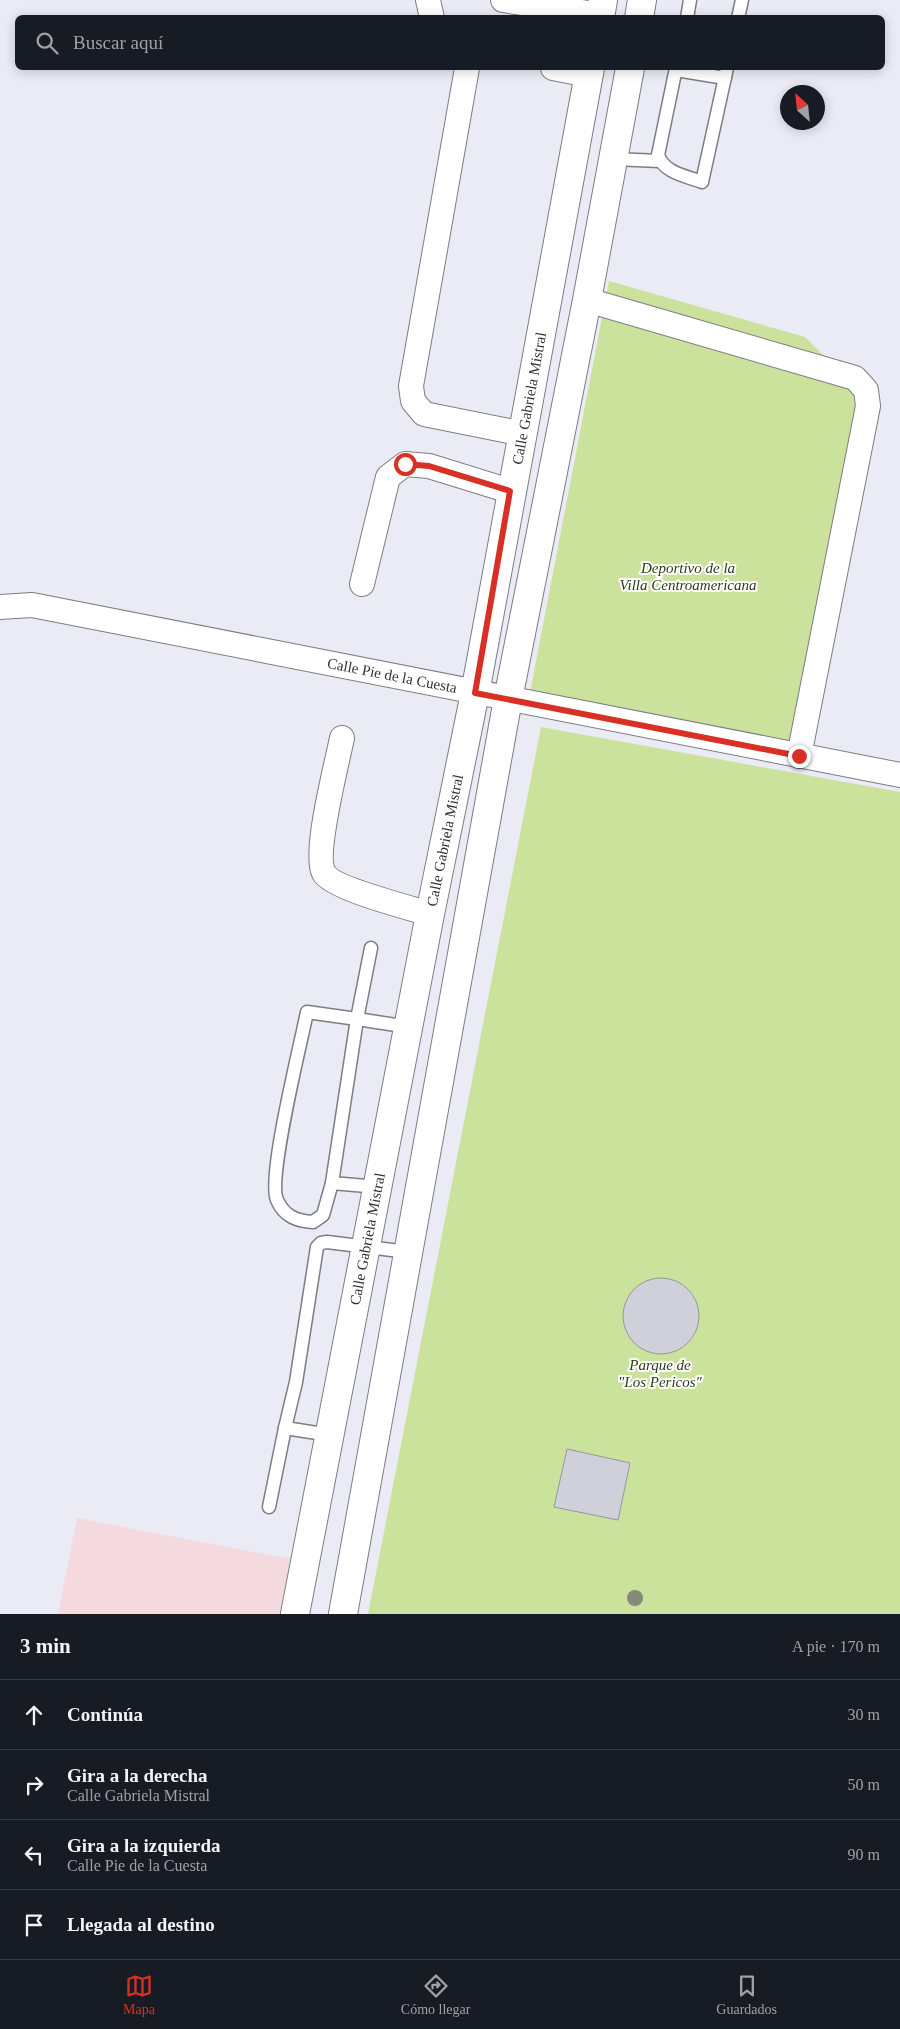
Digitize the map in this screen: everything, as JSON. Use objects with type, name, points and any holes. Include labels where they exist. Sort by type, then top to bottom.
[{"type":"street","points":[[428,0],[431,15]]},
{"type":"street","points":[[504,0],[601,11]]},
{"type":"street","points":[[640,15],[642,0]]},
{"type":"street","points":[[467,70],[411,386],[413,401],[424,414],[524,434]]},
{"type":"street","points":[[343,1614],[508,698],[587,300],[630,70]]},
{"type":"street","name":"Calle Gabriela Mistral","points":[[295,1614],[430,914],[475,693],[510,491],[524,434],[589,71]]},
{"type":"street","points":[[587,300],[855,378],[866,390],[868,406],[799,756]]},
{"type":"street","points":[[362,584],[388,477],[405,464],[429,466],[510,491]]},
{"type":"street","name":"Calle Pie de la Cuesta","points":[[0,607],[32,605],[900,775]]},
{"type":"street","points":[[342,738],[320,852],[324,873],[336,884],[430,914]]},
{"type":"lane","points":[[688,15],[690,0]]},
{"type":"lane","points":[[739,15],[742,0]]},
{"type":"lane","points":[[676,70],[658,155],[660,161],[670,170],[702,182],[726,73],[688,70]]},
{"type":"lane","points":[[613,159],[660,161]]},
{"type":"lane","points":[[371,948],[357,1019],[332,1182],[323,1215],[313,1222],[298,1222],[285,1213],[276,1198],[276,1164],[307,1012],[357,1019],[409,1027]]},
{"type":"lane","points":[[332,1182],[378,1187]]},
{"type":"lane","points":[[270,1507],[296,1382],[317,1247],[321,1243],[327,1242],[408,1252]]},
{"type":"lane","points":[[285,1428],[330,1435]]},
{"type":"shaded area","points":[[77,1518],[295,1560],[284,1614],[58,1614]]},
{"type":"green space","name":"Deportivo de la Villa Centroamericana","points":[[609,281],[805,337],[860,392],[791,751],[528,703]]},
{"type":"green space","name":"Parque de \"Los Pericos\"","points":[[541,727],[900,792],[900,1614],[368,1614]]},
{"type":"building","points":[[661,1278],[675,1281],[688,1289],[696,1302],[699,1316],[696,1330],[688,1343],[675,1351],[661,1354],[647,1351],[634,1343],[626,1330],[623,1316],[626,1302],[634,1289],[647,1281]]},
{"type":"building","points":[[567,1449],[630,1463],[618,1520],[554,1507]]},
{"type":"route","points":[[405,464],[429,466],[510,491],[475,693],[799,756]]}]
